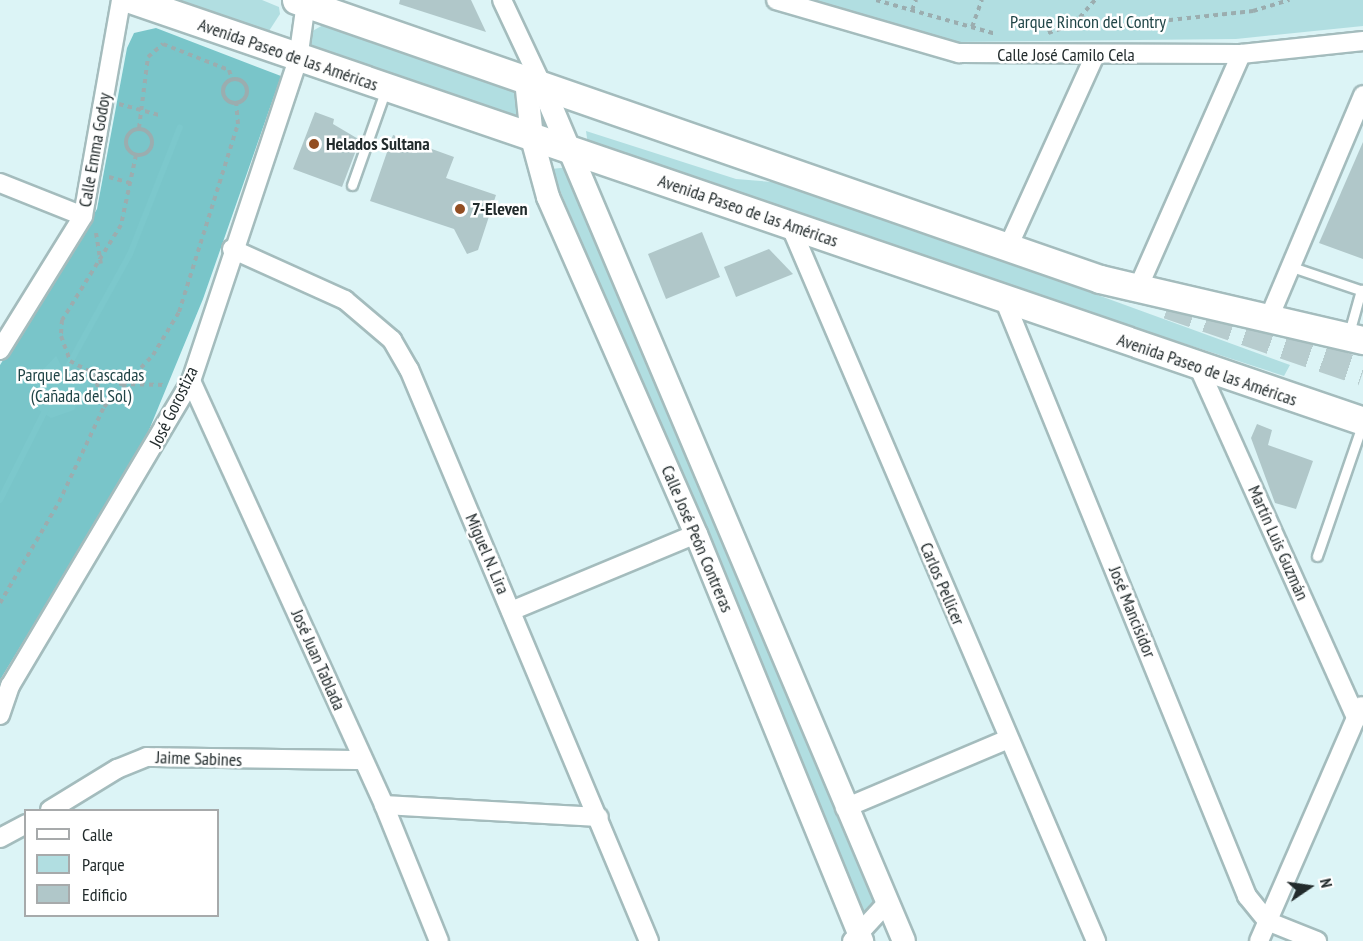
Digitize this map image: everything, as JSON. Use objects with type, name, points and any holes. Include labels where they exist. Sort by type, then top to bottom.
[{"type":"main road","name":"Avenida Paseo de las Américas","points":[[133,0],[298,59],[566,148],[1199,368],[1361,419]]},
{"type":"main road","points":[[301,2],[348,10],[532,74],[1008,247],[1138,288],[1356,338]]},
{"type":"street","name":"Calle Emma Godoy","points":[[0,350],[83,216],[94,173],[122,0]]},
{"type":"street","points":[[502,0],[532,74]]},
{"type":"street","name":"Calle José Camilo Cela","points":[[776,0],[959,53],[1241,54],[1363,41]]},
{"type":"street","name":"José Gorostiza","points":[[0,715],[9,686],[191,381],[232,249],[298,59],[301,2]]},
{"type":"street","points":[[1138,288],[1241,54]]},
{"type":"street","points":[[1008,247],[1095,55]]},
{"type":"street","name":"Calle José Peón Contreras","points":[[532,74],[532,138],[548,197],[696,534],[858,938]]},
{"type":"street","name":"Calle José Peón Contreras","points":[[532,74],[566,148],[887,903],[897,937]]},
{"type":"street","points":[[1269,318],[1363,95]]},
{"type":"street","points":[[0,183],[83,216]]},
{"type":"street","name":"Carlos Pellicer","points":[[790,225],[1096,941]]},
{"type":"street","name":"Miguel N. Lira","points":[[232,249],[345,300],[392,340],[511,611],[649,941]]},
{"type":"street","name":"José Mancisidor","points":[[1004,299],[1247,896],[1267,921]]},
{"type":"street","name":"Martín Luis Guzmán","points":[[1199,368],[1360,710]]},
{"type":"street","name":"José Juan Tablada","points":[[191,381],[384,805],[440,941]]},
{"type":"street","points":[[511,611],[696,534]]},
{"type":"street","points":[[1259,941],[1360,710]]},
{"type":"street","points":[[845,808],[1008,739]]},
{"type":"street","name":"Jaime Sabines","points":[[52,809],[117,769],[147,757],[363,760]]},
{"type":"street","points":[[384,805],[599,817]]},
{"type":"street","points":[[0,838],[24,825]]},
{"type":"street","points":[[858,938],[887,903]]},
{"type":"street","points":[[1267,921],[1317,941]]},
{"type":"lane","points":[[352,185],[386,89]]},
{"type":"lane","points":[[1289,266],[1362,291],[1356,338]]},
{"type":"lane","points":[[1317,556],[1361,419]]},
{"type":"path","points":[[876,0],[1002,36]]},
{"type":"path","points":[[912,10],[916,0]]},
{"type":"path","points":[[972,27],[982,0]]},
{"type":"path","points":[[1039,34],[1074,24],[1095,0]]},
{"type":"path","points":[[1115,26],[1253,11],[1289,0]]},
{"type":"path","points":[[0,603],[59,502],[104,407],[122,384],[153,355],[179,312],[238,124],[236,103],[224,94],[232,79],[229,70],[163,44],[148,57],[139,128],[126,138],[126,147],[136,155]]},
{"type":"path","points":[[232,79],[240,80],[247,89],[246,97],[236,103]]},
{"type":"path","points":[[141,110],[159,115]]},
{"type":"path","points":[[136,155],[145,153],[152,143],[150,135],[139,128]]},
{"type":"path","points":[[136,155],[133,184],[121,225],[62,320],[61,336],[70,361],[94,374],[122,384],[147,388],[191,381]]},
{"type":"path","points":[[94,173],[133,184]]},
{"type":"path","points":[[94,374],[104,407]]},
{"type":"green space","points":[[166,0],[262,0],[279,7],[280,14],[267,34]]},
{"type":"green space","name":"Parque Rincon del Contry","points":[[813,0],[1363,0],[1363,26],[1236,39],[955,42]]},
{"type":"green space","points":[[323,25],[523,94],[526,124],[310,47],[309,33]]},
{"type":"green space","name":"Parque Las Cascadas (Cañada del Sol)","points":[[156,28],[281,76],[203,299],[142,447],[0,680],[0,365],[97,209],[127,48],[134,33]]},
{"type":"green space","points":[[586,131],[736,179],[772,182],[951,237],[955,243],[1290,365],[1284,376],[866,240],[588,145]]},
{"type":"green space","points":[[570,167],[881,903],[865,915],[551,169]]},
{"type":"shaded area","points":[[56,356],[64,372],[90,382],[74,410],[51,418],[33,406],[39,374]]},
{"type":"building","points":[[400,0],[471,0],[486,32],[399,4]]},
{"type":"building","points":[[315,112],[334,119],[333,124],[360,140],[342,187],[293,169]]},
{"type":"building","points":[[393,135],[454,157],[446,178],[496,195],[478,250],[467,254],[454,229],[370,201]]},
{"type":"building","points":[[1363,142],[1363,259],[1319,243]]},
{"type":"building","points":[[702,232],[720,277],[666,299],[648,254]]},
{"type":"building","points":[[769,249],[793,274],[736,297],[724,267]]},
{"type":"building","points":[[1257,424],[1272,430],[1268,445],[1313,461],[1296,509],[1275,503],[1251,438]]},
{"type":"waterway","points":[[61,379],[130,254],[180,127]]},
{"type":"waterway","points":[[0,500],[47,407]]},
{"type":"tunnel","points":[[1168,305],[1363,372]]},
{"type":"place","name":"Helados Sultana","points":[[314,144]]},
{"type":"place","name":"7-Eleven","points":[[460,209]]}]
